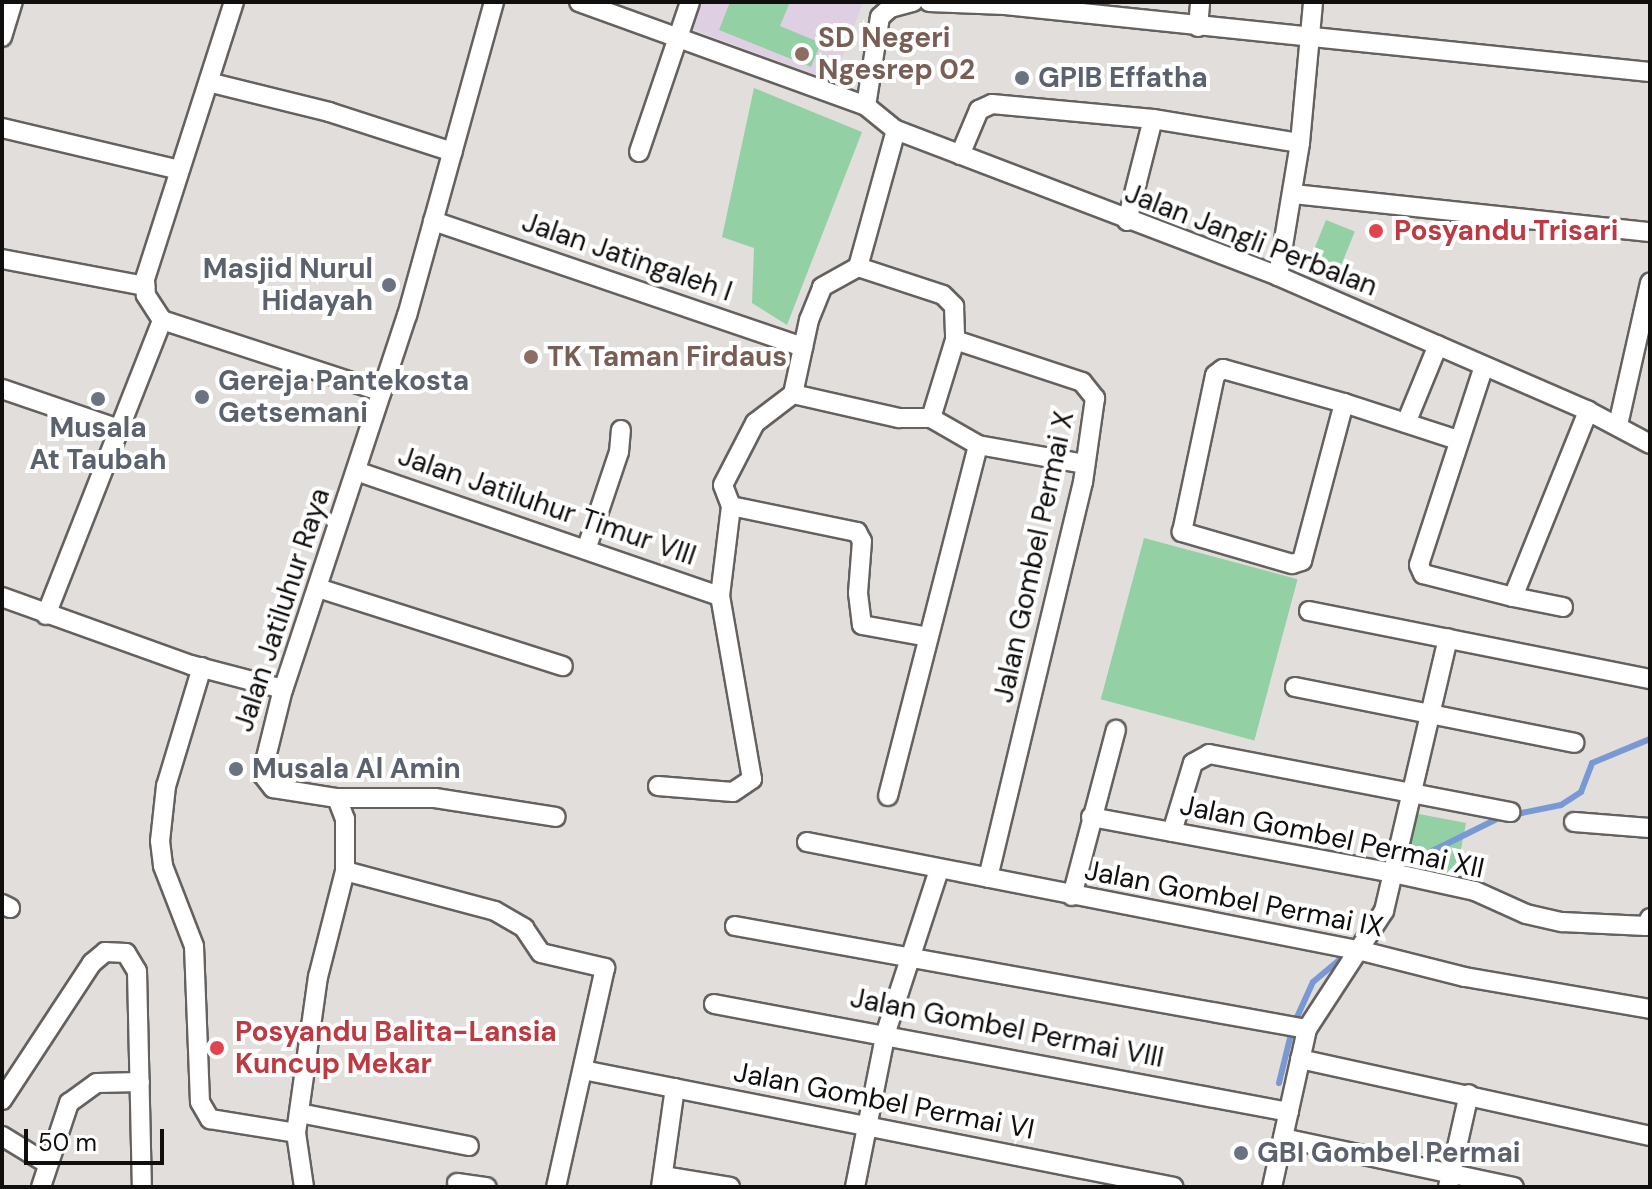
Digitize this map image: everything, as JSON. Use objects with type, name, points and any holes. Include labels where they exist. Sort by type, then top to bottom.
[{"type":"street","points":[[2,37],[13,2]]},
{"type":"street","points":[[234,2],[212,83],[176,169],[145,286],[162,320],[382,392]]},
{"type":"street","name":"Jalan Jatiluhur Raya","points":[[337,798],[273,788],[263,779],[283,689],[382,392],[494,2]]},
{"type":"street","name":"Jalan Jangli Perbalan","points":[[579,2],[679,35],[866,106],[896,130],[1127,221],[1278,276],[1438,345],[1483,369],[1588,411],[1650,444]]},
{"type":"street","points":[[639,152],[690,2]]},
{"type":"street","points":[[866,106],[875,29],[890,5],[913,2]]},
{"type":"street","points":[[929,2],[1313,40],[1418,46],[1650,72]]},
{"type":"street","points":[[1198,27],[1200,2]]},
{"type":"street","points":[[1278,276],[1300,143],[1313,40],[1313,2]]},
{"type":"street","points":[[212,83],[329,112],[453,152]]},
{"type":"street","points":[[960,155],[979,110],[987,105],[1153,119],[1300,143]]},
{"type":"street","points":[[1127,221],[1153,119]]},
{"type":"street","points":[[2,128],[176,169]]},
{"type":"street","points":[[658,786],[733,792],[752,779],[720,596],[731,506],[725,478],[755,423],[793,394],[803,347],[822,287],[858,267],[896,130]]},
{"type":"street","points":[[1293,194],[1650,232]]},
{"type":"street","name":"Jalan Jatingaleh I","points":[[433,221],[803,347]]},
{"type":"street","points":[[2,259],[145,286]]},
{"type":"street","points":[[858,267],[950,299],[955,340],[931,418]]},
{"type":"street","points":[[1618,425],[1650,283]]},
{"type":"street","points":[[46,615],[116,428],[162,320]]},
{"type":"street","name":"Jalan Gombel Permai X","points":[[955,340],[1089,386],[1095,398],[1085,464],[988,878]]},
{"type":"street","points":[[1406,423],[1438,345]]},
{"type":"street","points":[[1344,403],[1302,561],[1292,564],[1182,532],[1218,371],[1229,369],[1344,403],[1458,440]]},
{"type":"street","points":[[1483,369],[1419,568],[1423,574],[1563,607]]},
{"type":"street","points":[[2,389],[116,428]]},
{"type":"street","points":[[793,394],[899,418],[931,418],[978,445],[1085,464]]},
{"type":"street","points":[[1513,597],[1588,411]]},
{"type":"street","points":[[587,547],[619,452],[621,430]]},
{"type":"street","points":[[888,796],[978,445]]},
{"type":"street","name":"Jalan Jatiluhur Timur VIII","points":[[356,471],[587,547],[720,596]]},
{"type":"street","points":[[731,506],[857,532],[862,541],[858,593],[862,625],[928,637]]},
{"type":"street","points":[[318,588],[563,666]]},
{"type":"street","points":[[2,597],[46,615],[202,667],[283,689]]},
{"type":"street","points":[[1309,611],[1650,679]]},
{"type":"street","points":[[1272,1187],[1307,1029],[1336,980],[1362,951],[1384,911],[1427,716],[1448,638]]},
{"type":"street","points":[[202,667],[166,786],[160,841],[163,866],[194,946],[200,1102],[210,1119],[296,1133]]},
{"type":"street","points":[[1295,687],[1427,716],[1574,743]]},
{"type":"street","points":[[1072,896],[1116,730]]},
{"type":"street","points":[[1172,832],[1193,763],[1201,755],[1510,812]]},
{"type":"street","points":[[304,1187],[296,1133],[318,977],[345,871],[345,819],[337,798],[435,798],[556,817]]},
{"type":"street","name":"Jalan Gombel Permai XII","points":[[1091,817],[1475,891],[1526,914],[1562,922],[1646,926],[1650,918]]},
{"type":"street","points":[[1574,822],[1650,828]]},
{"type":"street","name":"Jalan Gombel Permai IX","points":[[807,842],[1362,951],[1465,977],[1650,1009]]},
{"type":"street","points":[[855,1187],[886,1032],[939,870]]},
{"type":"street","points":[[345,871],[495,911],[524,928],[541,953],[605,968],[556,1187]]},
{"type":"street","name":"Jalan Gombel Permai VIII","points":[[735,926],[912,955],[1307,1029]]},
{"type":"street","points":[[2,1100],[92,963],[113,950],[131,957],[137,971],[142,1187]]},
{"type":"street","name":"Jalan Gombel Permai VIII","points":[[714,1004],[886,1032],[1289,1112]]},
{"type":"street","points":[[1300,1059],[1650,1136]]},
{"type":"street","name":"Jalan Gombel Permai VI","points":[[583,1070],[1174,1187]]},
{"type":"street","points":[[41,1187],[60,1120],[81,1091],[115,1080],[140,1082]]},
{"type":"street","points":[[675,1088],[662,1181],[730,1187]]},
{"type":"street","points":[[1450,1180],[1469,1094]]},
{"type":"street","points":[[299,1113],[469,1146]]},
{"type":"street","points":[[2,1136],[46,1163]]},
{"type":"street","points":[[1283,1138],[1450,1180],[1514,1187]]},
{"type":"street","points":[[457,1183],[487,1187]]},
{"type":"shaded area","name":"SD Negeri Ngesrep 02","points":[[693,2],[863,2],[833,81],[686,27]]},
{"type":"green space","points":[[730,2],[790,2],[780,26],[821,43],[811,67],[719,30]]},
{"type":"green space","points":[[754,88],[862,132],[787,325],[752,303],[754,248],[722,237]]},
{"type":"green space","points":[[1326,220],[1355,232],[1338,274],[1309,263]]},
{"type":"green space","points":[[1144,538],[1298,579],[1254,740],[1101,699]]},
{"type":"green space","points":[[1414,813],[1466,823],[1455,879],[1403,869]]},
{"type":"waterway","points":[[1512,815],[1561,805],[1581,792],[1592,763],[1650,739]]},
{"type":"waterway","points":[[1405,873],[1418,858],[1501,817]]},
{"type":"waterway","points":[[1357,937],[1379,902]]},
{"type":"waterway","points":[[1279,1083],[1293,1026],[1313,982],[1344,956]]},
{"type":"place","name":"SD Negeri Ngesrep 02","points":[[802,54]]},
{"type":"place","name":"GPIB Effatha","points":[[1022,78]]},
{"type":"place","name":"Posyandu Trisari","points":[[1376,231]]},
{"type":"place","name":"Masjid Nurul Hidayah","points":[[389,285]]},
{"type":"place","name":"TK Taman Firdaus","points":[[531,357]]},
{"type":"place","name":"Gereja Pantekosta Getsemani","points":[[202,397]]},
{"type":"place","name":"Musala At Taubah","points":[[98,399]]},
{"type":"place","name":"Musala Al Amin","points":[[236,769]]},
{"type":"place","name":"Posyandu Balita-Lansia Kuncup Mekar","points":[[217,1048]]},
{"type":"place","name":"GBI Gombel Permai","points":[[1241,1153]]}]
